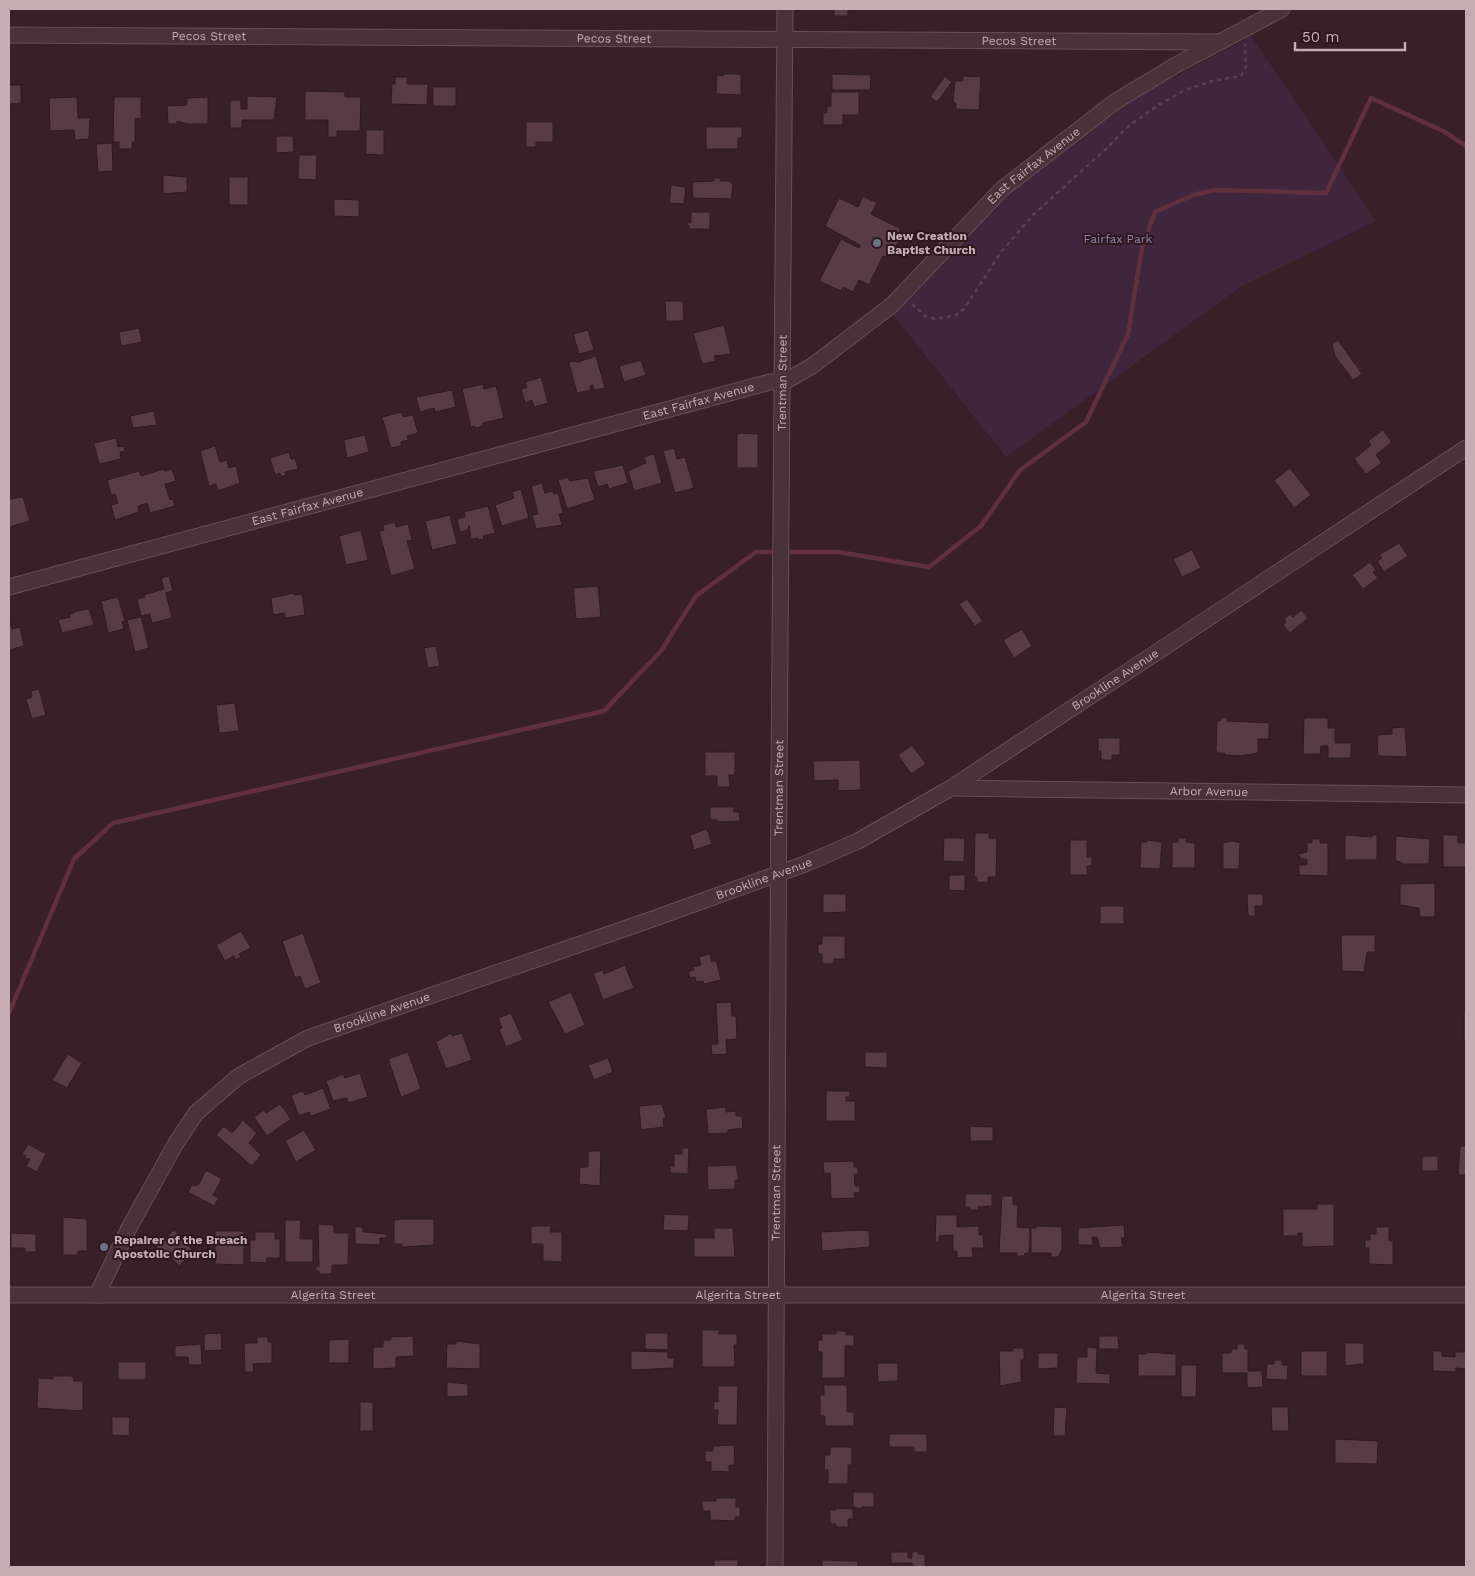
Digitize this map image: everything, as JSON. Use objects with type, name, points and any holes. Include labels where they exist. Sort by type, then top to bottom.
[{"type":"street","name":"Trentman Street","points":[[775,1567],[775,1295],[781,530],[784,382],[785,9]]},
{"type":"street","name":"East Fairfax Avenue","points":[[9,587],[770,382],[784,382],[812,366],[892,305],[1002,189],[1064,139],[1116,101],[1282,9]]},
{"type":"street","name":"Pecos Street","points":[[9,35],[1220,42]]},
{"type":"street","name":"Brookline Avenue","points":[[98,1295],[129,1228],[176,1143],[196,1113],[238,1076],[308,1038],[647,921],[778,874],[858,841],[951,788],[1466,448]]},
{"type":"street","name":"Arbor Avenue","points":[[951,788],[1466,795]]},
{"type":"street","name":"Algerita Street","points":[[9,1295],[1466,1295]]},
{"type":"path","points":[[902,294],[925,316],[946,319],[960,312],[964,309],[1001,252],[1034,215],[1126,128],[1160,104],[1186,90],[1212,81],[1241,76],[1247,65],[1244,57],[1245,42]]},
{"type":"green space","name":"Fairfax Park","points":[[1251,36],[1376,221],[1242,286],[1006,457],[891,312],[1028,170],[1116,108]]},
{"type":"building","points":[[834,9],[848,9],[848,16],[834,16]]},
{"type":"building","points":[[723,74],[741,74],[741,95],[716,94],[717,75],[723,76]]},
{"type":"building","points":[[832,74],[871,75],[870,90],[832,90]]},
{"type":"building","points":[[945,76],[952,82],[937,102],[930,97]]},
{"type":"building","points":[[963,76],[981,77],[979,110],[956,109],[956,103],[953,103],[955,81],[963,81]]},
{"type":"building","points":[[395,77],[407,77],[407,84],[428,84],[427,105],[391,104],[392,84],[395,84]]},
{"type":"building","points":[[9,85],[21,85],[21,103],[9,104]]},
{"type":"building","points":[[433,87],[456,87],[456,106],[433,106]]},
{"type":"building","points":[[305,91],[345,92],[345,97],[361,97],[360,131],[337,131],[337,137],[328,137],[328,120],[305,120]]},
{"type":"building","points":[[831,92],[859,92],[859,115],[843,115],[843,125],[823,125],[823,113],[827,113],[827,106],[831,106]]},
{"type":"building","points":[[247,96],[277,97],[274,120],[242,120],[242,128],[230,128],[230,100],[241,100],[241,109],[247,109]]},
{"type":"building","points":[[77,97],[78,118],[90,118],[89,139],[75,140],[74,130],[50,131],[49,98]]},
{"type":"building","points":[[114,97],[141,97],[141,119],[135,118],[135,142],[132,142],[132,149],[119,149],[119,142],[113,142]]},
{"type":"building","points":[[208,97],[208,124],[187,124],[177,121],[177,124],[168,124],[167,106],[187,105],[187,98]]},
{"type":"building","points":[[526,122],[553,122],[553,142],[536,142],[536,147],[526,147]]},
{"type":"building","points":[[706,127],[742,127],[742,138],[738,138],[738,149],[706,149]]},
{"type":"building","points":[[366,130],[384,130],[384,155],[366,154]]},
{"type":"building","points":[[276,136],[293,136],[294,152],[276,153]]},
{"type":"building","points":[[112,143],[113,171],[98,172],[96,144]]},
{"type":"building","points":[[299,155],[317,155],[316,180],[298,179]]},
{"type":"building","points":[[163,175],[187,177],[187,192],[163,194]]},
{"type":"building","points":[[229,177],[248,177],[248,205],[229,205]]},
{"type":"building","points":[[714,178],[720,178],[720,181],[731,181],[733,186],[731,199],[693,198],[692,182],[714,181]]},
{"type":"building","points":[[671,185],[686,187],[684,204],[669,203]]},
{"type":"building","name":"New Creation Baptist Church","points":[[863,196],[877,203],[871,214],[901,229],[895,239],[899,241],[894,249],[891,247],[886,257],[883,256],[869,285],[859,280],[853,292],[843,287],[841,291],[819,281],[841,239],[859,248],[860,245],[825,226],[839,198],[858,207]]},
{"type":"building","points":[[334,199],[359,200],[359,217],[334,216]]},
{"type":"building","points":[[691,212],[710,212],[710,229],[690,229],[687,223],[691,223]]},
{"type":"building","points":[[665,301],[683,301],[684,321],[666,321]]},
{"type":"building","points":[[724,325],[731,354],[714,356],[716,361],[702,364],[693,333]]},
{"type":"building","points":[[139,328],[142,342],[121,346],[119,332]]},
{"type":"building","points":[[588,330],[594,350],[579,354],[573,334]]},
{"type":"building","points":[[1338,340],[1362,374],[1353,380],[1335,356],[1332,344]]},
{"type":"building","points":[[596,356],[605,388],[594,390],[593,385],[590,386],[591,390],[577,393],[569,363]]},
{"type":"building","points":[[641,360],[646,375],[624,382],[619,366]]},
{"type":"building","points":[[541,377],[548,403],[534,407],[532,400],[525,403],[521,389],[527,387],[525,382]]},
{"type":"building","points":[[483,384],[484,389],[496,386],[504,418],[483,423],[483,426],[475,428],[475,426],[471,427],[462,389]]},
{"type":"building","points":[[452,390],[456,407],[435,412],[434,408],[420,412],[416,397]]},
{"type":"building","points":[[154,411],[157,425],[133,428],[130,416]]},
{"type":"building","points":[[402,412],[403,417],[413,415],[418,433],[407,436],[408,440],[401,442],[401,446],[391,448],[382,417]]},
{"type":"building","points":[[1383,430],[1392,442],[1376,455],[1382,463],[1366,474],[1354,459],[1371,445],[1368,441]]},
{"type":"building","points":[[737,433],[758,434],[758,468],[737,468]]},
{"type":"building","points":[[365,435],[369,452],[347,458],[344,440]]},
{"type":"building","points":[[116,438],[118,447],[124,446],[125,451],[120,452],[121,459],[99,464],[94,443]]},
{"type":"building","points":[[215,446],[220,462],[227,460],[229,468],[236,466],[240,483],[218,491],[216,484],[209,486],[200,451]]},
{"type":"building","points":[[674,448],[677,459],[685,457],[694,488],[675,493],[663,451]]},
{"type":"building","points":[[289,452],[291,459],[295,458],[298,469],[285,472],[286,475],[281,477],[280,473],[275,475],[270,458]]},
{"type":"building","points":[[654,454],[662,483],[634,491],[628,471],[646,463],[644,457]]},
{"type":"building","points":[[623,465],[628,483],[609,489],[607,484],[598,487],[593,471]]},
{"type":"building","points":[[1290,468],[1311,495],[1294,508],[1274,480]]},
{"type":"building","points":[[164,469],[164,471],[172,469],[176,481],[165,484],[170,500],[173,499],[175,506],[150,513],[147,503],[138,506],[139,512],[115,520],[111,505],[118,503],[115,494],[111,495],[107,480],[139,471],[141,476]]},
{"type":"building","points":[[568,477],[570,481],[588,478],[595,500],[567,509],[558,480]]},
{"type":"building","points":[[542,483],[545,493],[553,491],[554,494],[558,493],[563,513],[559,514],[562,525],[536,529],[532,515],[538,514],[531,486]]},
{"type":"building","points":[[521,489],[529,518],[502,526],[495,505],[514,498],[512,492]]},
{"type":"building","points":[[23,497],[30,521],[9,527],[9,499]]},
{"type":"building","points":[[488,506],[495,533],[483,536],[484,539],[479,540],[478,538],[471,539],[469,525],[468,530],[460,532],[457,519],[465,517],[464,512]]},
{"type":"building","points":[[450,515],[457,544],[432,550],[425,521]]},
{"type":"building","points":[[395,522],[396,527],[408,524],[412,540],[407,541],[415,569],[391,576],[379,531],[384,530],[383,525]]},
{"type":"building","points":[[361,530],[368,560],[346,565],[339,536]]},
{"type":"building","points":[[1399,543],[1408,556],[1384,572],[1377,561],[1382,558],[1379,555]]},
{"type":"building","points":[[1192,550],[1201,568],[1182,577],[1173,559]]},
{"type":"building","points":[[1370,562],[1376,570],[1373,572],[1378,578],[1363,589],[1352,575]]},
{"type":"building","points":[[169,576],[173,591],[166,593],[172,618],[152,623],[150,614],[141,616],[137,599],[164,589],[161,578]]},
{"type":"building","points":[[598,586],[601,617],[576,619],[573,588]]},
{"type":"building","points":[[294,593],[294,595],[302,594],[305,615],[285,618],[285,613],[273,615],[271,598]]},
{"type":"building","points":[[118,597],[125,621],[122,622],[124,629],[108,633],[101,601]]},
{"type":"building","points":[[967,599],[983,621],[975,626],[959,604]]},
{"type":"building","points":[[89,609],[94,625],[62,633],[58,620],[70,617],[69,615],[77,611]]},
{"type":"building","points":[[1301,610],[1308,618],[1290,633],[1283,625],[1286,622],[1284,619],[1290,614],[1293,617]]},
{"type":"building","points":[[141,617],[149,648],[135,652],[127,620]]},
{"type":"building","points":[[9,619],[12,629],[20,627],[24,646],[9,650]]},
{"type":"building","points":[[1022,629],[1032,646],[1014,658],[1003,640]]},
{"type":"building","points":[[436,646],[440,666],[428,668],[424,648]]},
{"type":"building","points":[[39,689],[46,715],[32,719],[26,699],[32,697],[31,691]]},
{"type":"building","points":[[235,703],[239,731],[219,733],[216,705]]},
{"type":"building","points":[[1221,717],[1228,718],[1227,721],[1269,723],[1269,739],[1258,739],[1258,753],[1240,756],[1219,753],[1216,751],[1217,721],[1221,721]]},
{"type":"building","points":[[1304,718],[1328,718],[1328,728],[1335,728],[1335,743],[1351,743],[1351,758],[1328,758],[1328,746],[1321,746],[1320,754],[1303,754]]},
{"type":"building","points":[[1405,727],[1407,757],[1378,756],[1377,735],[1392,734],[1392,728]]},
{"type":"building","points":[[1098,738],[1120,738],[1120,755],[1112,755],[1112,760],[1101,760],[1101,751],[1098,751]]},
{"type":"building","points":[[912,745],[926,764],[911,774],[898,755]]},
{"type":"building","points":[[705,752],[735,752],[735,775],[729,775],[730,787],[717,787],[717,776],[705,776]]},
{"type":"building","points":[[860,760],[861,790],[838,791],[838,780],[814,781],[813,761]]},
{"type":"building","points":[[710,807],[734,807],[734,812],[739,812],[740,821],[717,822],[717,820],[710,820]]},
{"type":"building","points":[[707,829],[712,844],[694,850],[690,835]]},
{"type":"building","points":[[975,833],[989,833],[989,838],[997,838],[996,877],[988,877],[988,883],[977,882],[977,877],[974,877]]},
{"type":"building","points":[[1345,835],[1372,837],[1372,835],[1377,835],[1377,860],[1345,860]]},
{"type":"building","points":[[1443,835],[1458,835],[1458,843],[1466,843],[1466,867],[1443,867]]},
{"type":"building","points":[[1396,836],[1430,839],[1429,864],[1404,864],[1395,860]]},
{"type":"building","points":[[944,838],[965,838],[964,862],[943,861]]},
{"type":"building","points":[[1178,838],[1186,838],[1186,842],[1195,843],[1195,868],[1172,868],[1172,842],[1178,842]]},
{"type":"building","points":[[1312,839],[1320,839],[1320,843],[1328,843],[1328,876],[1299,875],[1299,865],[1307,865],[1307,859],[1301,859],[1298,854],[1307,852],[1307,843],[1312,843]]},
{"type":"building","points":[[1070,840],[1087,840],[1087,857],[1092,857],[1092,866],[1087,866],[1088,875],[1070,875]]},
{"type":"building","points":[[1147,840],[1162,842],[1160,869],[1140,868],[1141,842],[1147,842]]},
{"type":"building","points":[[1233,841],[1240,843],[1239,869],[1223,869],[1223,843]]},
{"type":"building","points":[[949,875],[965,875],[965,891],[949,890]]},
{"type":"building","points":[[1435,883],[1435,917],[1420,917],[1419,908],[1400,905],[1400,884]]},
{"type":"building","points":[[823,894],[846,894],[846,912],[823,913]]},
{"type":"building","points":[[1247,894],[1263,894],[1263,906],[1255,906],[1255,916],[1248,916]]},
{"type":"building","points":[[1100,906],[1124,906],[1124,924],[1100,924]]},
{"type":"building","points":[[241,931],[251,948],[239,954],[241,957],[236,960],[234,956],[225,961],[216,945]]},
{"type":"building","points":[[303,933],[321,983],[305,989],[300,976],[295,978],[282,941]]},
{"type":"building","points":[[1341,935],[1375,935],[1375,952],[1367,952],[1364,972],[1342,971]]},
{"type":"building","points":[[822,936],[845,936],[845,959],[834,959],[834,964],[822,964],[822,954],[818,954],[818,944],[822,944]]},
{"type":"building","points":[[710,954],[712,962],[716,960],[721,980],[704,984],[703,981],[696,982],[695,977],[690,978],[688,972],[694,970],[693,967],[701,965],[699,957]]},
{"type":"building","points":[[625,965],[634,988],[603,1000],[593,973],[603,970],[604,974]]},
{"type":"building","points":[[571,992],[585,1025],[565,1034],[548,1002]]},
{"type":"building","points":[[731,1002],[732,1016],[736,1016],[737,1039],[726,1040],[727,1054],[712,1055],[711,1044],[718,1044],[716,1003]]},
{"type":"building","points":[[1464,1012],[1466,1012],[1466,1042],[1464,1042]]},
{"type":"building","points":[[511,1013],[523,1040],[506,1047],[499,1029],[502,1028],[498,1018]]},
{"type":"building","points":[[451,1033],[452,1036],[462,1033],[472,1060],[446,1069],[436,1042]]},
{"type":"building","points":[[408,1052],[421,1089],[401,1097],[388,1059]]},
{"type":"building","points":[[865,1052],[887,1052],[887,1068],[865,1067]]},
{"type":"building","points":[[68,1054],[82,1063],[67,1088],[52,1080]]},
{"type":"building","points":[[608,1058],[613,1072],[594,1080],[588,1065]]},
{"type":"building","points":[[360,1073],[368,1097],[348,1103],[347,1098],[333,1101],[326,1081],[343,1074],[345,1078]]},
{"type":"building","points":[[323,1088],[331,1109],[311,1116],[309,1112],[299,1116],[291,1095],[303,1091],[305,1095]]},
{"type":"building","points":[[826,1091],[850,1091],[850,1097],[846,1097],[846,1101],[855,1101],[855,1121],[826,1121]]},
{"type":"building","points":[[280,1104],[291,1119],[267,1136],[254,1117],[264,1110],[266,1113]]},
{"type":"building","points":[[662,1104],[666,1118],[663,1118],[664,1127],[641,1130],[639,1106]]},
{"type":"building","points":[[726,1107],[726,1112],[736,1111],[736,1116],[742,1116],[743,1128],[728,1130],[728,1133],[708,1134],[706,1109]]},
{"type":"building","points":[[243,1120],[257,1133],[249,1143],[261,1155],[252,1166],[216,1135],[224,1126],[232,1133]]},
{"type":"building","points":[[970,1126],[993,1127],[993,1141],[970,1141]]},
{"type":"building","points":[[304,1130],[316,1150],[296,1162],[285,1141]]},
{"type":"building","points":[[28,1144],[46,1154],[37,1172],[26,1166],[30,1159],[24,1158],[26,1156],[22,1154]]},
{"type":"building","points":[[1460,1146],[1466,1146],[1466,1175],[1458,1175]]},
{"type":"building","points":[[682,1148],[689,1148],[688,1174],[670,1173],[670,1166],[674,1166],[674,1154],[682,1154]]},
{"type":"building","points":[[588,1151],[601,1151],[600,1186],[579,1184],[580,1167],[588,1167]]},
{"type":"building","points":[[1422,1156],[1438,1156],[1438,1171],[1422,1171]]},
{"type":"building","points":[[854,1161],[854,1167],[858,1167],[858,1174],[854,1174],[855,1186],[860,1186],[860,1192],[854,1193],[855,1198],[831,1199],[830,1173],[824,1174],[823,1162]]},
{"type":"building","points":[[736,1165],[739,1180],[735,1180],[735,1189],[708,1190],[707,1166]]},
{"type":"building","points":[[206,1170],[222,1179],[213,1195],[219,1198],[214,1206],[188,1192],[192,1185],[199,1184]]},
{"type":"building","points":[[965,1194],[992,1194],[992,1206],[978,1207],[978,1210],[970,1210],[970,1207],[965,1207]]},
{"type":"building","points":[[1002,1196],[1013,1196],[1013,1205],[1018,1205],[1017,1227],[1030,1228],[1029,1253],[1025,1253],[1024,1256],[1017,1256],[1017,1253],[999,1253]]},
{"type":"building","points":[[1317,1204],[1334,1204],[1334,1246],[1302,1246],[1302,1233],[1298,1233],[1298,1236],[1283,1236],[1283,1209],[1317,1209]]},
{"type":"building","points":[[664,1214],[689,1215],[688,1231],[663,1230]]},
{"type":"building","points":[[936,1215],[957,1215],[957,1227],[979,1226],[979,1235],[983,1235],[984,1248],[972,1248],[973,1257],[957,1258],[957,1251],[953,1251],[953,1235],[939,1236],[939,1242],[935,1242]]},
{"type":"building","points":[[63,1217],[87,1219],[87,1251],[78,1251],[78,1255],[63,1255]]},
{"type":"building","points":[[434,1219],[434,1245],[402,1247],[402,1244],[394,1244],[394,1220]]},
{"type":"building","points":[[285,1220],[301,1220],[300,1239],[313,1239],[313,1262],[285,1262]]},
{"type":"building","points":[[318,1224],[334,1225],[334,1233],[349,1233],[348,1265],[332,1265],[332,1274],[319,1274],[319,1271],[316,1271],[316,1266],[319,1266]]},
{"type":"building","points":[[1124,1225],[1125,1238],[1121,1238],[1123,1247],[1100,1248],[1097,1237],[1092,1237],[1093,1245],[1078,1245],[1078,1228]]},
{"type":"building","points":[[531,1226],[551,1226],[550,1232],[562,1232],[562,1262],[543,1261],[543,1244],[531,1244]]},
{"type":"building","points":[[1036,1226],[1062,1227],[1062,1250],[1058,1257],[1051,1257],[1051,1253],[1031,1253],[1031,1228],[1036,1228]]},
{"type":"building","points":[[355,1227],[363,1227],[363,1232],[387,1234],[387,1238],[380,1238],[380,1245],[355,1244]]},
{"type":"building","points":[[1376,1227],[1389,1227],[1389,1241],[1393,1241],[1393,1265],[1369,1264],[1369,1248],[1365,1248],[1365,1240],[1370,1240],[1370,1234],[1376,1234]]},
{"type":"building","points":[[714,1228],[733,1228],[735,1257],[694,1257],[694,1238],[714,1238]]},
{"type":"building","points":[[174,1230],[194,1252],[179,1266],[164,1250],[161,1252],[156,1247]]},
{"type":"building","points":[[215,1231],[244,1231],[244,1265],[215,1264]]},
{"type":"building","points":[[869,1231],[870,1247],[822,1251],[821,1232]]},
{"type":"building","points":[[255,1232],[275,1232],[275,1239],[280,1239],[280,1258],[267,1258],[266,1263],[250,1262],[250,1240],[255,1240]]},
{"type":"building","points":[[11,1233],[36,1234],[36,1252],[25,1252],[25,1248],[11,1248]]},
{"type":"building","points":[[702,1330],[719,1330],[719,1334],[737,1334],[737,1345],[734,1345],[735,1367],[702,1367]]},
{"type":"building","points":[[836,1331],[846,1331],[846,1335],[854,1335],[854,1346],[845,1346],[845,1378],[822,1378],[822,1352],[818,1352],[818,1340],[822,1340],[822,1334],[836,1334]]},
{"type":"building","points":[[221,1333],[222,1350],[204,1351],[204,1334]]},
{"type":"building","points":[[645,1333],[668,1333],[668,1350],[645,1349]]},
{"type":"building","points":[[413,1336],[414,1356],[396,1357],[396,1368],[373,1369],[373,1347],[383,1347],[383,1340],[391,1340],[391,1337]]},
{"type":"building","points":[[1099,1336],[1118,1336],[1119,1349],[1099,1349]]},
{"type":"building","points":[[257,1337],[268,1337],[268,1342],[272,1342],[272,1363],[253,1364],[254,1372],[245,1372],[244,1343],[257,1343]]},
{"type":"building","points":[[349,1339],[349,1363],[329,1363],[329,1340]]},
{"type":"building","points":[[456,1341],[480,1344],[480,1369],[446,1368],[447,1344],[456,1344]]},
{"type":"building","points":[[1345,1343],[1364,1343],[1364,1364],[1345,1366]]},
{"type":"building","points":[[201,1344],[202,1365],[189,1365],[188,1357],[175,1357],[175,1346]]},
{"type":"building","points":[[1237,1344],[1245,1344],[1245,1349],[1248,1349],[1248,1371],[1262,1371],[1263,1387],[1247,1388],[1247,1373],[1222,1373],[1222,1353],[1231,1353],[1231,1349],[1237,1349]]},
{"type":"building","points":[[1087,1347],[1097,1348],[1096,1373],[1110,1374],[1110,1384],[1076,1383],[1077,1357],[1087,1357]]},
{"type":"building","points":[[1013,1348],[1024,1348],[1024,1360],[1021,1360],[1021,1382],[1000,1386],[999,1351],[1013,1351]]},
{"type":"building","points":[[631,1351],[668,1352],[668,1358],[674,1358],[674,1368],[631,1370]]},
{"type":"building","points":[[1301,1351],[1327,1351],[1327,1376],[1301,1376]]},
{"type":"building","points":[[1433,1351],[1442,1351],[1442,1356],[1455,1357],[1455,1352],[1466,1352],[1466,1369],[1456,1368],[1456,1372],[1433,1371]]},
{"type":"building","points":[[1146,1352],[1176,1354],[1176,1376],[1138,1376],[1138,1354],[1146,1354]]},
{"type":"building","points":[[1038,1353],[1058,1353],[1058,1368],[1038,1369]]},
{"type":"building","points":[[1274,1360],[1282,1360],[1282,1365],[1288,1365],[1287,1380],[1266,1379],[1267,1364],[1274,1364]]},
{"type":"building","points":[[118,1362],[146,1362],[146,1380],[118,1380]]},
{"type":"building","points":[[877,1363],[898,1363],[898,1381],[878,1382]]},
{"type":"building","points":[[1181,1365],[1197,1365],[1196,1397],[1181,1397]]},
{"type":"building","points":[[53,1376],[70,1376],[74,1377],[74,1381],[83,1381],[83,1411],[37,1408],[38,1378],[53,1379]]},
{"type":"building","points":[[447,1382],[468,1384],[468,1396],[447,1397]]},
{"type":"building","points":[[824,1385],[847,1385],[847,1412],[854,1412],[854,1426],[825,1426],[825,1416],[820,1416],[820,1395],[824,1395]]},
{"type":"building","points":[[718,1386],[738,1386],[737,1425],[717,1425],[718,1410],[713,1410],[714,1401],[718,1402]]},
{"type":"building","points":[[360,1402],[373,1402],[373,1431],[360,1431]]},
{"type":"building","points":[[1054,1407],[1067,1408],[1065,1436],[1053,1436]]},
{"type":"building","points":[[1271,1407],[1288,1407],[1289,1431],[1272,1431]]},
{"type":"building","points":[[112,1417],[130,1417],[129,1436],[112,1435]]},
{"type":"building","points":[[889,1434],[927,1434],[927,1452],[914,1452],[914,1447],[889,1447]]},
{"type":"building","points":[[1335,1439],[1378,1441],[1377,1464],[1335,1463]]},
{"type":"building","points":[[734,1445],[735,1465],[729,1465],[729,1472],[711,1471],[711,1462],[705,1462],[705,1451],[713,1451],[713,1446]]},
{"type":"building","points":[[830,1447],[852,1447],[852,1465],[848,1465],[848,1484],[828,1484],[828,1470],[824,1470],[825,1455],[830,1455]]},
{"type":"building","points":[[853,1492],[874,1492],[874,1507],[862,1507],[862,1509],[853,1507]]},
{"type":"building","points":[[716,1498],[736,1498],[736,1507],[740,1507],[740,1517],[735,1517],[735,1521],[710,1520],[710,1511],[703,1511],[701,1501],[716,1501]]},
{"type":"building","points":[[836,1508],[853,1509],[853,1519],[848,1519],[848,1527],[836,1527],[836,1524],[830,1524],[830,1510],[836,1510]]},
{"type":"building","points":[[918,1551],[918,1554],[925,1554],[925,1567],[912,1566],[912,1563],[891,1563],[891,1552],[908,1552],[908,1558],[912,1558],[912,1552]]},
{"type":"building","points":[[714,1560],[738,1560],[738,1567],[714,1567]]},
{"type":"building","points":[[822,1560],[858,1561],[858,1567],[822,1567]]},
{"type":"waterway","points":[[9,1013],[74,859],[113,823],[604,711],[661,651],[696,596],[756,552],[838,552],[929,567],[981,526],[1020,470],[1086,422],[1128,334],[1142,248],[1155,212],[1193,195],[1215,190],[1326,193],[1371,98],[1443,131],[1466,146]]},
{"type":"place","name":"New Creation Baptist Church","points":[[877,243]]},
{"type":"place","name":"Repairer of the Breach Apostolic Church","points":[[104,1247]]}]
